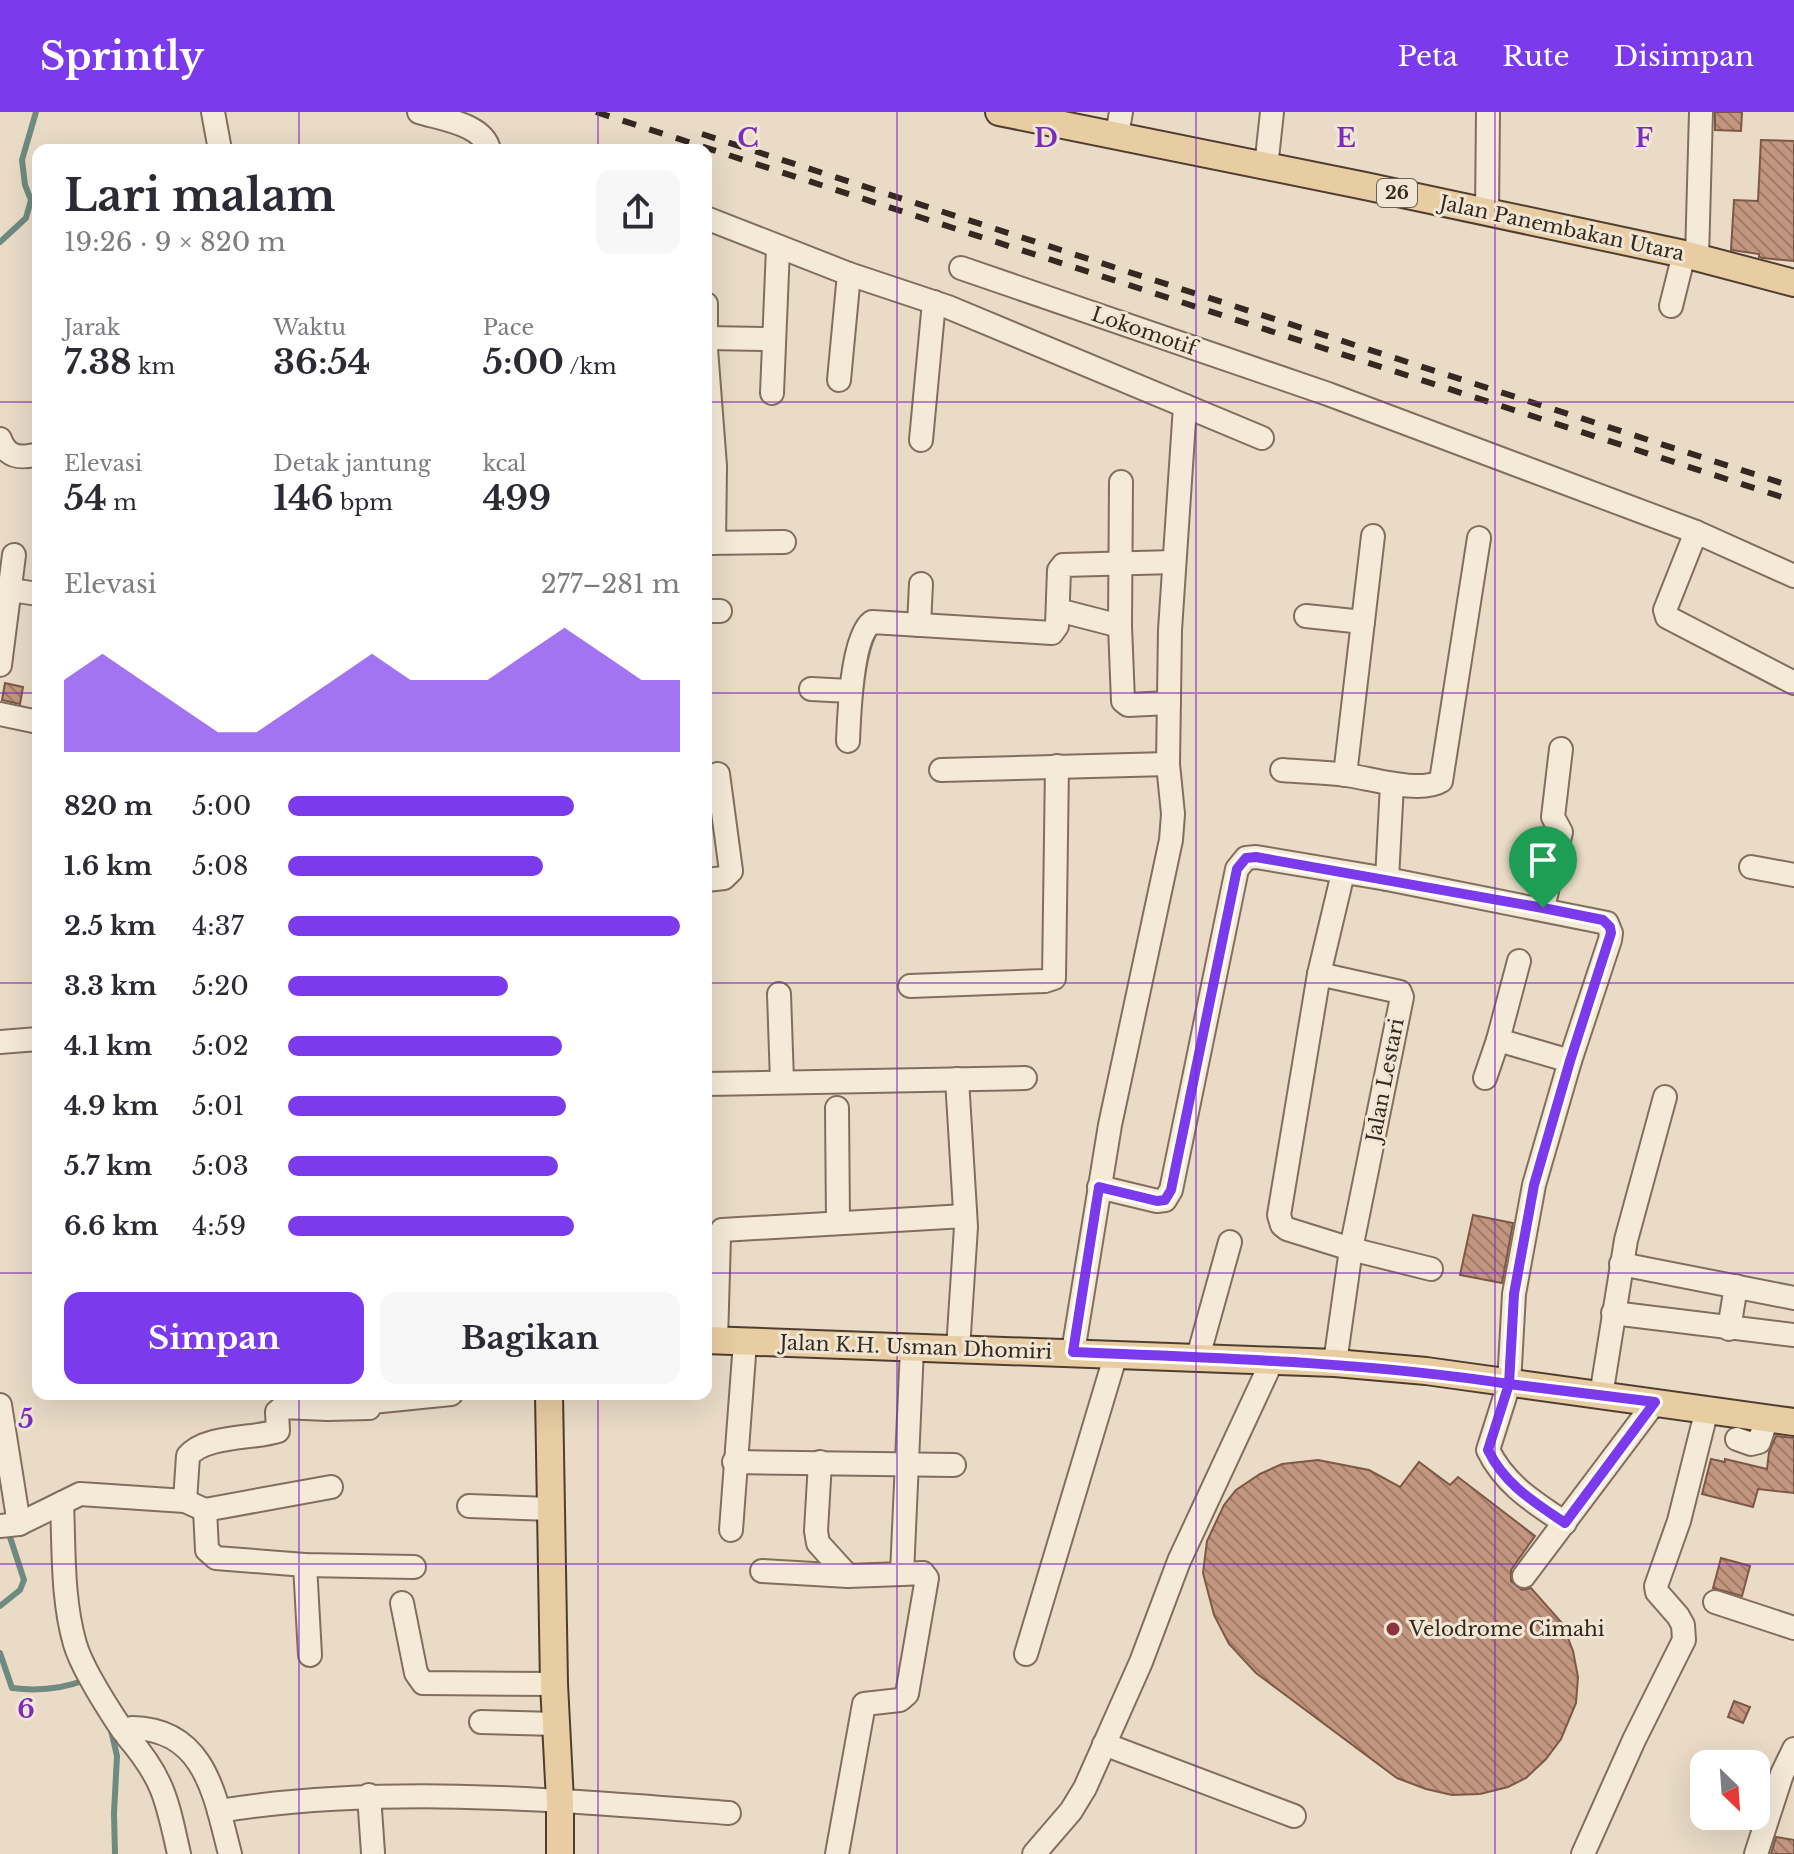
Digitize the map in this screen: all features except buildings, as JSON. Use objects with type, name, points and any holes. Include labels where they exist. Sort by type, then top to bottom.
[{"type":"main road","name":"Jalan Panembakan Utara","points":[[1004,113],[1119,123],[1266,167],[1690,256],[1794,283]]},
{"type":"main road","name":"Jalan K.H. Usman Dhomiri","points":[[712,1340],[1335,1363],[1426,1371],[1794,1422]]},
{"type":"main road","points":[[549,1400],[560,1854]]},
{"type":"street","points":[[213,112],[219,144]]},
{"type":"street","points":[[419,112],[473,129],[490,144]]},
{"type":"street","points":[[1266,167],[1272,112]]},
{"type":"street","points":[[1487,212],[1488,112]]},
{"type":"street","points":[[1671,306],[1690,256],[1701,112]]},
{"type":"street","points":[[712,220],[849,274],[941,304],[1262,438]]},
{"type":"street","points":[[772,393],[778,248]]},
{"type":"street","name":"Lokomotif","points":[[961,268],[1328,394],[1696,532],[1794,576]]},
{"type":"street","points":[[839,380],[849,274]]},
{"type":"street","points":[[921,440],[941,304]]},
{"type":"street","points":[[712,338],[772,339]]},
{"type":"street","points":[[1073,1352],[1099,1187],[1130,1024],[1171,840],[1169,703],[1174,562],[1185,406]]},
{"type":"street","points":[[712,427],[715,466],[712,512]]},
{"type":"street","points":[[0,439],[13,456],[32,456]]},
{"type":"street","points":[[1121,482],[1123,701],[1128,705],[1169,703]]},
{"type":"street","points":[[1696,532],[1665,610],[1667,617],[1794,683]]},
{"type":"street","points":[[1345,775],[1373,536]]},
{"type":"street","points":[[1282,770],[1345,775],[1392,784],[1431,785],[1441,781],[1479,538]]},
{"type":"street","points":[[712,543],[784,542]]},
{"type":"street","points":[[0,665],[14,555]]},
{"type":"street","points":[[848,741],[850,691],[863,631],[872,622],[1052,633],[1057,626],[1060,566],[1174,562]]},
{"type":"street","points":[[919,625],[921,584]]},
{"type":"street","points":[[11,590],[32,593]]},
{"type":"street","points":[[1058,610],[1120,626]]},
{"type":"street","points":[[1306,616],[1363,622]]},
{"type":"street","points":[[811,689],[850,691]]},
{"type":"street","points":[[0,714],[32,721]]},
{"type":"street","points":[[1543,908],[1561,832],[1553,817],[1561,749]]},
{"type":"street","points":[[941,770],[1168,764]]},
{"type":"street","points":[[910,986],[1045,981],[1054,978],[1057,766]]},
{"type":"street","points":[[712,879],[724,878],[731,871],[718,774]]},
{"type":"street","points":[[1387,879],[1392,784]]},
{"type":"street","points":[[1099,1187],[1157,1201],[1165,1200],[1171,1190],[1237,869],[1246,858],[1256,857],[1387,879],[1603,920],[1611,933],[1534,1185],[1516,1278],[1509,1384],[1488,1450],[1498,1469],[1519,1492],[1565,1523]]},
{"type":"street","points":[[1751,867],[1794,875]]},
{"type":"street","points":[[1343,873],[1319,974],[1279,1215],[1287,1229],[1431,1269]]},
{"type":"street","points":[[1485,1078],[1519,961]]},
{"type":"street","name":"Jalan Lestari","points":[[1319,974],[1400,992],[1402,997],[1351,1249]]},
{"type":"street","points":[[779,994],[782,1081]]},
{"type":"street","points":[[0,1042],[32,1039]]},
{"type":"street","points":[[1498,1040],[1570,1061]]},
{"type":"street","points":[[712,1084],[1025,1078]]},
{"type":"street","points":[[957,1079],[965,1216],[958,1349]]},
{"type":"street","points":[[1601,1396],[1621,1264],[1665,1097]]},
{"type":"street","points":[[837,1108],[838,1222]]},
{"type":"street","points":[[712,1327],[722,1230],[965,1216]]},
{"type":"street","points":[[1198,1357],[1230,1242]]},
{"type":"street","points":[[1335,1363],[1351,1249]]},
{"type":"street","points":[[1621,1264],[1794,1298]]},
{"type":"street","points":[[1729,1329],[1736,1286]]},
{"type":"street","points":[[1613,1313],[1794,1335]]},
{"type":"street","points":[[731,1530],[745,1342]]},
{"type":"street","points":[[902,1574],[912,1348]]},
{"type":"street","points":[[1026,1654],[1116,1354]]},
{"type":"street","points":[[1034,1854],[1071,1811],[1104,1744],[1141,1662],[1185,1548],[1273,1359]]},
{"type":"street","points":[[392,1400],[372,1402],[369,1408],[283,1407],[277,1412],[278,1431],[275,1433],[199,1447],[188,1456],[195,1506],[207,1550],[213,1557],[305,1565],[414,1567]]},
{"type":"street","points":[[1524,1576],[1655,1402]]},
{"type":"street","points":[[0,1405],[10,1525],[80,1494],[195,1506],[331,1487]]},
{"type":"street","points":[[1583,1854],[1634,1740],[1684,1640],[1683,1625],[1657,1592],[1656,1586],[1679,1521],[1707,1409]]},
{"type":"street","points":[[1737,1439],[1751,1444],[1759,1442],[1767,1418]]},
{"type":"street","points":[[734,1462],[954,1465]]},
{"type":"street","points":[[820,1462],[818,1543],[848,1576]]},
{"type":"street","points":[[62,1503],[65,1594],[75,1644],[101,1696],[158,1777],[179,1854]]},
{"type":"street","points":[[469,1506],[551,1509]]},
{"type":"street","points":[[305,1565],[310,1655]]},
{"type":"street","points":[[762,1571],[848,1576],[923,1573],[927,1576],[907,1694],[900,1700],[864,1704],[837,1854]]},
{"type":"street","points":[[1715,1602],[1794,1628]]},
{"type":"street","points":[[402,1603],[416,1673],[423,1683],[554,1684]]},
{"type":"street","points":[[481,1722],[556,1724]]},
{"type":"street","points":[[127,1732],[173,1738],[193,1753],[202,1764],[230,1854]]},
{"type":"street","points":[[1104,1744],[1294,1816]]},
{"type":"street","points":[[1756,1854],[1788,1775],[1794,1750]]},
{"type":"street","points":[[219,1811],[281,1801],[369,1795],[560,1801],[729,1813]]},
{"type":"street","points":[[369,1795],[373,1853]]},
{"type":"waterway","points":[[0,242],[26,218],[31,200],[25,185],[22,160],[36,112]]},
{"type":"waterway","points":[[0,1606],[20,1590],[24,1580],[8,1531]]},
{"type":"waterway","points":[[0,1653],[12,1688],[49,1688],[85,1680]]},
{"type":"waterway","points":[[111,1730],[117,1756],[115,1854]]},
{"type":"railway","points":[[596,112],[695,144]]},
{"type":"railway","points":[[702,134],[1794,487]]},
{"type":"railway","points":[[712,150],[1794,501]]},
{"type":"place","name":"Velodrome Cimahi","points":[[1393,1629]]},
{"type":"route","points":[[1543,908],[1251,856],[1246,858],[1237,869],[1171,1190],[1165,1200],[1157,1201],[1099,1187],[1073,1352],[1335,1363],[1426,1371],[1509,1384],[1488,1450],[1498,1469],[1519,1492],[1565,1523],[1655,1402],[1509,1384],[1514,1294],[1534,1185],[1611,933],[1603,920],[1543,908]]}]
